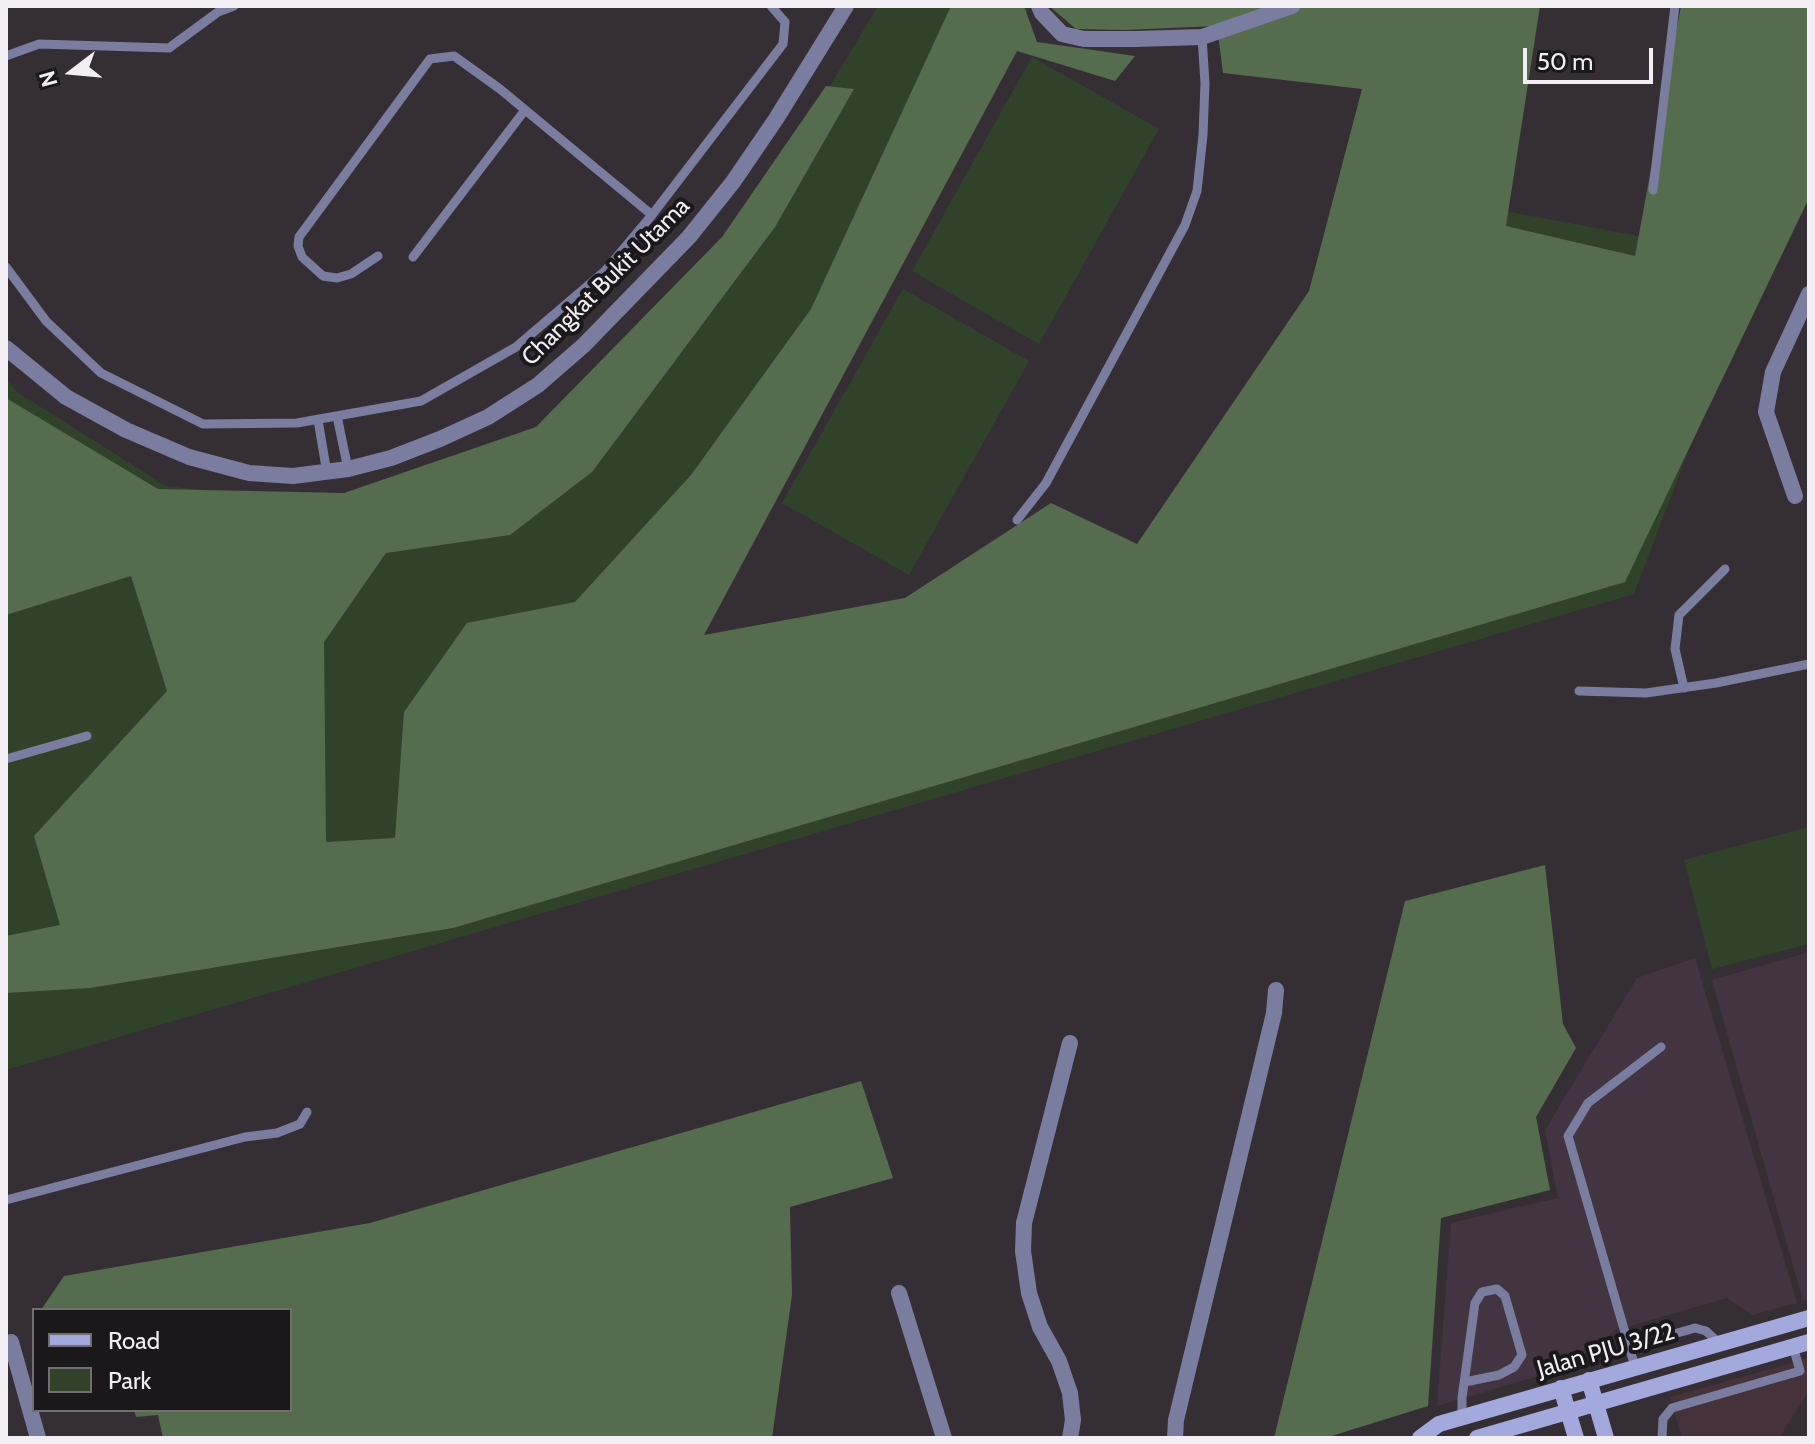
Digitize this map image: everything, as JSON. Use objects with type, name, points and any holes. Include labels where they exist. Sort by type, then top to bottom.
[{"type":"street","name":"Changkat Bukit Utama","points":[[6,348],[66,397],[126,430],[189,457],[249,473],[293,476],[327,473],[391,458],[488,417],[538,385],[584,345],[689,237],[733,182],[846,6]]},
{"type":"street","points":[[1039,6],[1062,34],[1084,39],[1202,37],[1292,6]]},
{"type":"street","points":[[1795,496],[1766,412],[1773,372],[1809,294]]},
{"type":"street","points":[[1175,1438],[1176,1420],[1274,1013],[1276,990]]},
{"type":"street","points":[[1070,1043],[1024,1223],[1023,1251],[1029,1293],[1040,1327],[1059,1361],[1070,1393],[1073,1420],[1070,1438]]},
{"type":"street","points":[[899,1293],[944,1438]]},
{"type":"street","name":"Jalan PJU 3/22","points":[[1420,1438],[1439,1424],[1809,1318]]},
{"type":"street","points":[[11,1342],[38,1438]]},
{"type":"street","name":"Jalan PJU 3/22","points":[[1477,1438],[1801,1344]]},
{"type":"street","points":[[1589,1380],[1606,1438]]},
{"type":"street","points":[[1561,1388],[1576,1438]]},
{"type":"lane","points":[[6,56],[39,44],[169,48],[218,12],[234,6]]},
{"type":"lane","points":[[6,267],[46,321],[101,373],[203,424],[297,423],[421,401],[516,347],[605,271],[652,215],[783,44],[785,22],[771,6]]},
{"type":"lane","points":[[1653,190],[1675,6]]},
{"type":"lane","points":[[1017,520],[1046,483],[1185,225],[1197,191],[1203,135],[1205,83],[1202,37]]},
{"type":"lane","points":[[378,256],[351,274],[337,278],[323,276],[302,257],[299,237],[430,59],[454,56],[652,215]]},
{"type":"lane","points":[[413,257],[525,110]]},
{"type":"lane","points":[[337,416],[348,469]]},
{"type":"lane","points":[[318,420],[327,473]]},
{"type":"lane","points":[[1684,688],[1675,649],[1679,615],[1725,569]]},
{"type":"lane","points":[[1579,691],[1646,693],[1809,664]]},
{"type":"lane","points":[[6,759],[87,736]]},
{"type":"lane","points":[[1635,1367],[1568,1136],[1588,1103],[1661,1047]]},
{"type":"lane","points":[[6,1200],[245,1137],[277,1133],[300,1124],[307,1112]]},
{"type":"lane","points":[[1462,1418],[1465,1382],[1475,1303],[1482,1292],[1497,1289],[1505,1296],[1522,1355],[1514,1367],[1499,1375],[1465,1382]]},
{"type":"lane","points":[[1628,1347],[1695,1328],[1706,1331],[1719,1343]]},
{"type":"lane","points":[[1662,1438],[1663,1419],[1672,1408],[1800,1371],[1801,1344]]},
{"type":"shaded area","points":[[1809,952],[1809,1299],[1803,1301],[1712,980]]},
{"type":"shaded area","points":[[1695,958],[1797,1303],[1752,1315],[1727,1298],[1613,1331],[1592,1360],[1437,1406],[1451,1223],[1558,1198],[1545,1130],[1637,978]]},
{"type":"shaded area","points":[[1809,1358],[1809,1391],[1779,1438],[1682,1438],[1670,1397]]},
{"type":"green space","points":[[878,6],[1031,6],[656,638],[720,693],[1137,583],[1505,211],[1761,259],[1634,594],[6,1070],[6,378],[17,392],[166,486],[357,507],[550,433],[758,206]]},
{"type":"green space","points":[[951,6],[1024,6],[1037,42],[1135,56],[1115,81],[1017,51],[704,635],[905,598],[1051,503],[1137,544],[1309,291],[1362,89],[1223,73],[1217,26],[1076,29],[1049,6],[1540,6],[1506,226],[1635,256],[1681,6],[1809,6],[1809,198],[1625,582],[453,928],[90,988],[6,993],[6,936],[60,925],[34,836],[167,691],[131,576],[6,615],[6,398],[158,489],[344,493],[536,427],[722,237],[826,86],[854,89],[775,227],[592,472],[510,535],[386,553],[324,642],[326,842],[395,838],[404,712],[467,623],[575,602],[691,475],[811,309]]},
{"type":"green space","points":[[1032,57],[1159,129],[1039,344],[912,271]]},
{"type":"green space","points":[[903,289],[1029,361],[909,575],[782,503]]},
{"type":"green space","points":[[1809,827],[1809,944],[1712,969],[1684,860]]},
{"type":"green space","points":[[1545,865],[1563,1024],[1576,1048],[1536,1117],[1550,1190],[1441,1218],[1428,1406],[1325,1438],[1274,1438],[1405,901]]},
{"type":"green space","points":[[861,1081],[893,1178],[790,1207],[792,1295],[772,1438],[163,1438],[158,1415],[136,1417],[135,1412],[292,1412],[292,1308],[42,1308],[64,1276],[370,1223]]}]
